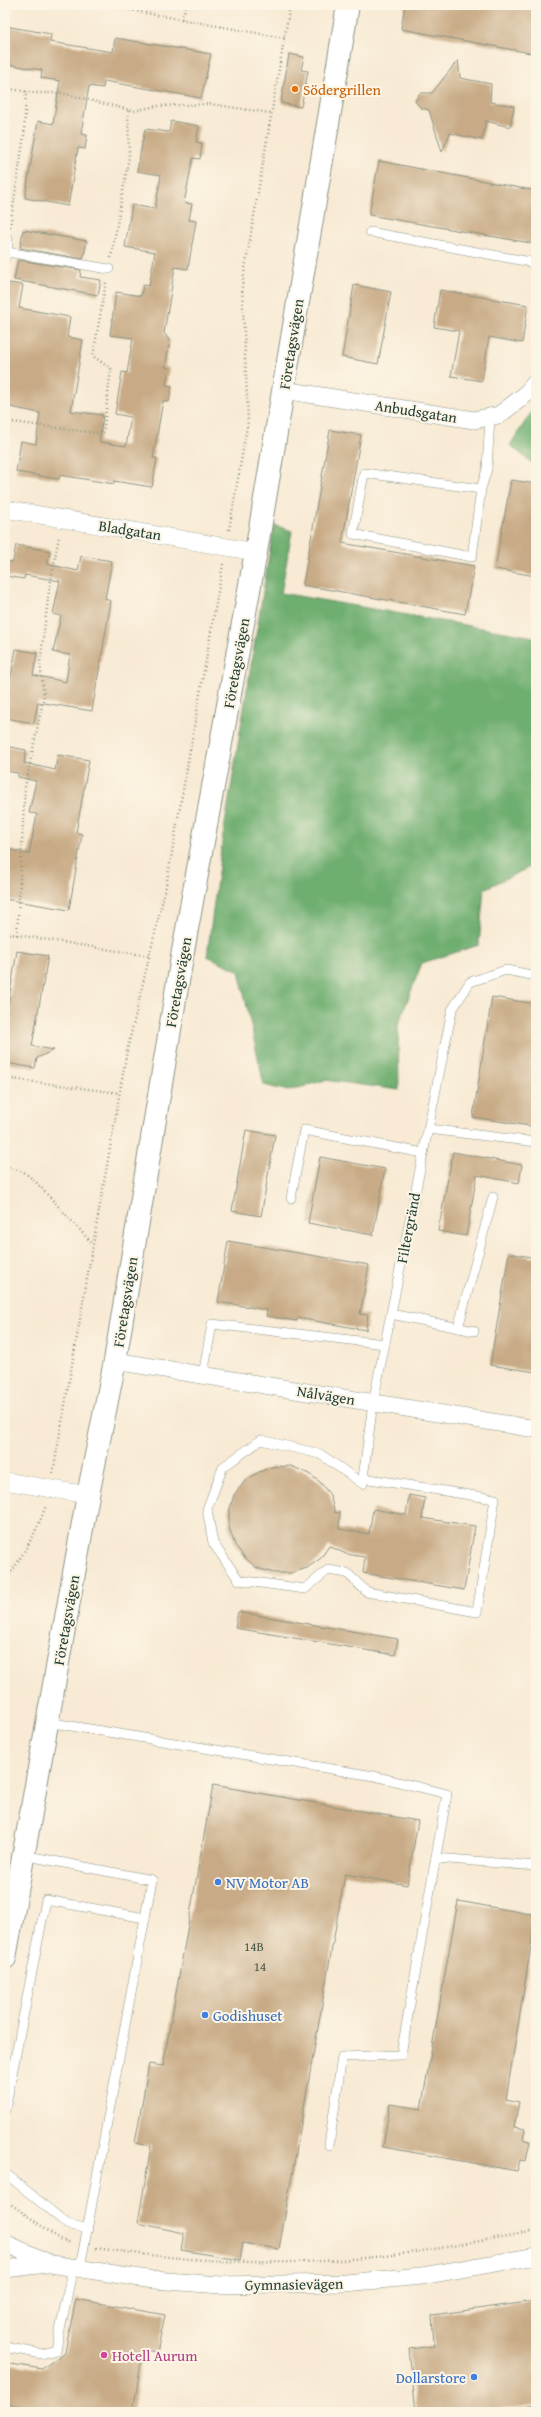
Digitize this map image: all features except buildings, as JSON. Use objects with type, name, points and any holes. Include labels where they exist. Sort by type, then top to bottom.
[{"type":"street","name":"Företagsvägen","points":[[5,1958],[88,1495],[116,1361],[183,951],[256,552],[348,5]]},
{"type":"street","name":"Anbudsgatan","points":[[283,390],[467,419],[499,415],[525,395],[536,382]]},
{"type":"street","name":"Bladgatan","points":[[5,509],[256,552]]},
{"type":"street","name":"Nålvägen","points":[[116,1361],[536,1429]]},
{"type":"street","points":[[5,1481],[88,1495]]},
{"type":"street","points":[[5,2243],[51,2264]]},
{"type":"street","name":"Gymnasievägen","points":[[51,2264],[152,2280],[221,2285],[278,2286],[345,2283],[422,2276],[536,2256]]},
{"type":"street","points":[[5,2269],[51,2264]]},
{"type":"lane","points":[[370,232],[536,263]]},
{"type":"lane","points":[[6,239],[6,255],[109,269]]},
{"type":"lane","points":[[481,488],[364,473],[353,534],[472,556],[481,488],[486,469],[490,417]]},
{"type":"lane","name":"Filtergränd","points":[[363,1478],[373,1403],[452,1010],[470,982],[506,970],[536,976]]},
{"type":"lane","points":[[428,1129],[536,1142]]},
{"type":"lane","points":[[291,1198],[304,1130],[423,1153]]},
{"type":"lane","points":[[458,1328],[493,1197]]},
{"type":"lane","points":[[391,1314],[474,1331]]},
{"type":"lane","points":[[203,1375],[212,1324],[385,1344]]},
{"type":"lane","points":[[261,1440],[320,1454],[363,1484],[363,1478],[495,1498],[477,1612],[367,1592],[347,1573],[328,1570],[305,1589],[239,1580],[213,1543],[208,1509],[223,1467],[261,1440]]},
{"type":"lane","points":[[47,1722],[374,1776],[447,1794],[401,2055],[342,2057],[329,2145]]},
{"type":"lane","points":[[5,2347],[42,2354],[56,2350],[77,2268],[85,2247],[152,1880],[23,1855]]},
{"type":"lane","points":[[436,1858],[536,1866]]},
{"type":"lane","points":[[5,2110],[46,1900],[144,1918]]},
{"type":"lane","points":[[5,2173],[67,2224],[88,2229]]},
{"type":"path","points":[[102,5],[284,38]]},
{"type":"path","points":[[182,19],[186,5]]},
{"type":"path","points":[[5,1582],[41,1520],[50,1488],[92,1242],[133,1019],[167,878],[248,421],[242,286],[270,113],[290,5]]},
{"type":"path","points":[[5,88],[61,93],[134,111],[156,106],[210,104],[270,113]]},
{"type":"path","points":[[6,239],[24,136],[26,91]]},
{"type":"path","points":[[5,421],[104,434],[111,369],[93,356],[129,157],[128,110]]},
{"type":"path","points":[[17,935],[25,787],[44,696],[40,663],[49,591],[63,519]]},
{"type":"path","points":[[5,933],[149,956]]},
{"type":"path","points":[[5,1078],[119,1093]]},
{"type":"path","points":[[5,1166],[24,1172],[35,1181],[92,1242]]},
{"type":"path","points":[[5,2200],[60,2239],[85,2247],[166,2259],[265,2264],[376,2257],[536,2231]]},
{"type":"green space","points":[[536,405],[536,466],[510,445]]},
{"type":"green space","points":[[274,525],[292,531],[281,593],[534,637],[536,635],[536,864],[484,889],[479,945],[422,963],[398,1025],[399,1090],[325,1080],[288,1091],[264,1085],[239,971],[207,956],[222,842]]},
{"type":"place","name":"Södergrillen","points":[[295,89]]},
{"type":"place","name":"NV Motor AB","points":[[218,1882]]},
{"type":"place","name":"Godishuset","points":[[205,2015]]},
{"type":"place","name":"Hotell Aurum","points":[[104,2355]]},
{"type":"place","name":"Dollarstore","points":[[474,2377]]}]
